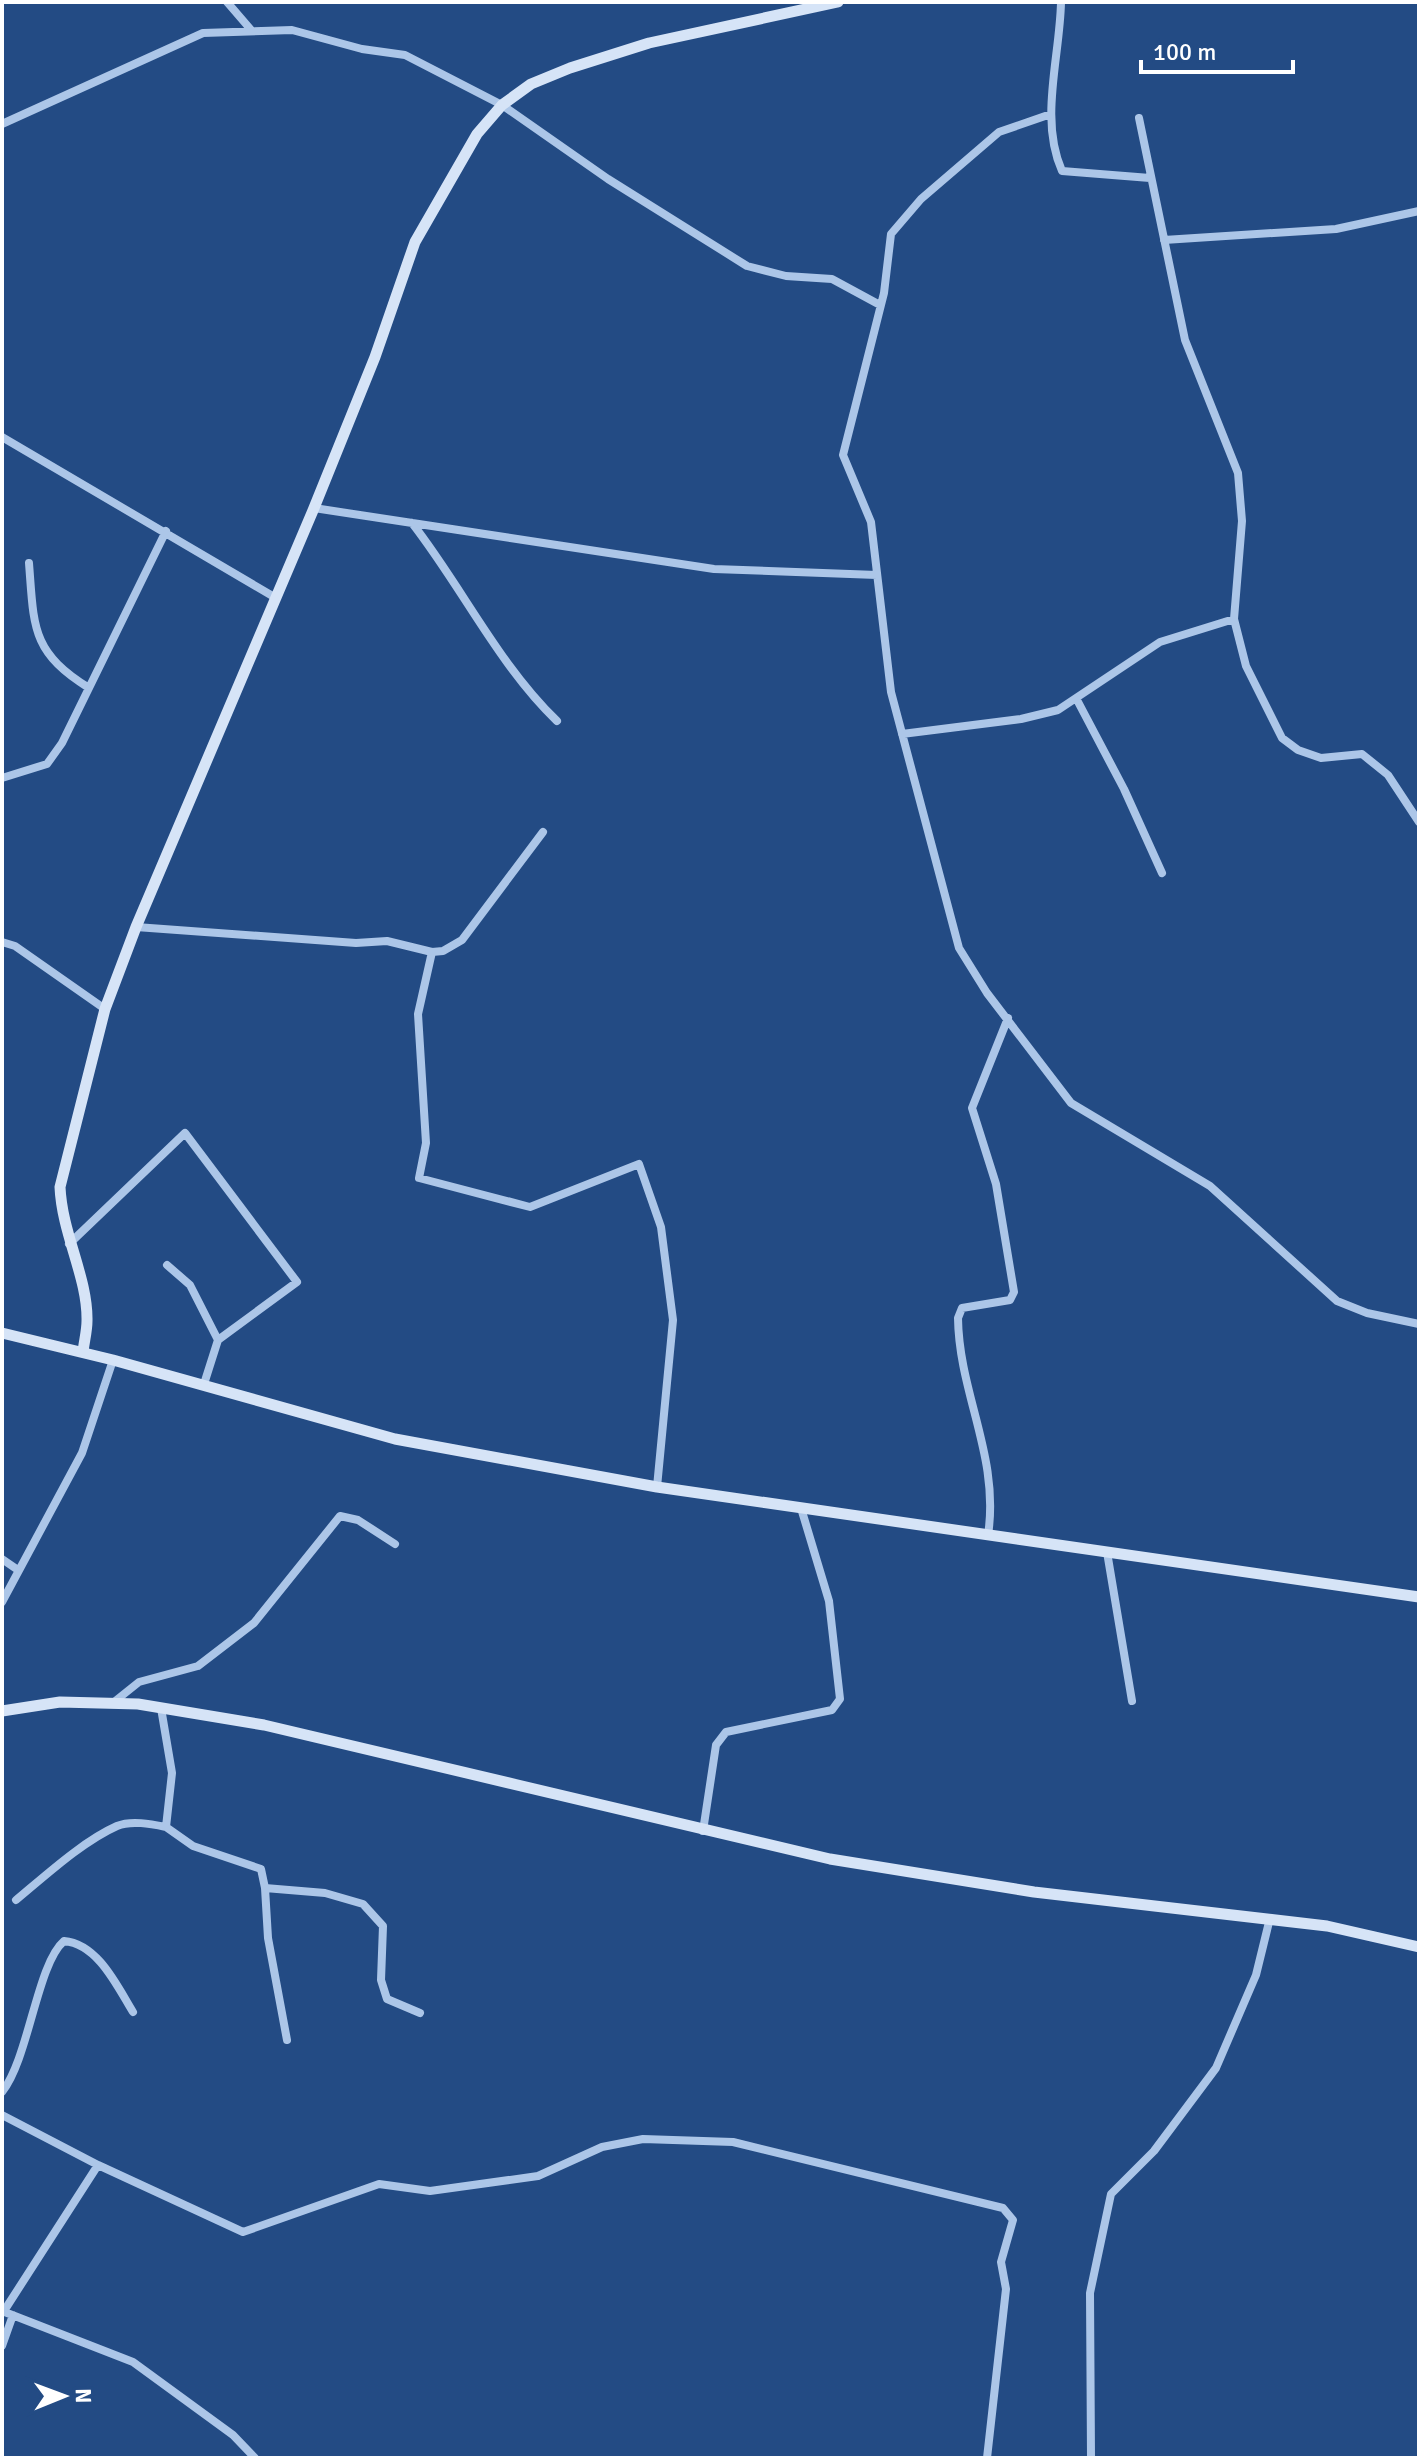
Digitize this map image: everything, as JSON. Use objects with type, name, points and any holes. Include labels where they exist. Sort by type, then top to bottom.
[{"type":"street","points":[[227,2],[252,31]]},
{"type":"street","points":[[83,1352],[88,1320],[61,1215],[60,1187],[105,1009],[136,927],[314,508],[375,357],[415,242],[477,134],[502,105],[531,84],[649,43],[786,7],[838,2]]},
{"type":"street","points":[[1061,2],[1051,114],[1053,151],[1062,171],[1083,176],[1150,178]]},
{"type":"street","points":[[2,124],[203,33],[292,30],[362,49],[405,55],[502,105],[608,179],[747,266],[786,276],[832,279],[880,305]]},
{"type":"street","points":[[1051,114],[999,132],[921,199],[891,234],[880,305],[843,455],[871,522],[891,692],[959,948],[1071,1103],[1210,1186],[1337,1301],[1367,1313],[1419,1324]]},
{"type":"street","points":[[1139,118],[1185,340],[1238,473],[1242,521],[1234,619],[1246,666],[1282,738],[1298,750],[1321,758],[1362,754],[1388,775],[1419,822]]},
{"type":"street","points":[[1164,240],[1336,229],[1419,211]]},
{"type":"street","points":[[2,437],[276,598]]},
{"type":"street","points":[[314,508],[714,569],[877,575]]},
{"type":"street","points":[[411,523],[450,571],[531,696],[557,721]]},
{"type":"street","points":[[2,778],[47,764],[62,743],[166,531]]},
{"type":"street","points":[[29,563],[38,637],[61,671],[89,688]]},
{"type":"street","points":[[902,734],[1021,719],[1058,710],[1160,642],[1234,619]]},
{"type":"street","points":[[1076,698],[1124,789],[1162,873]]},
{"type":"street","points":[[136,927],[356,943],[387,941],[432,952],[443,951],[462,940],[543,832]]},
{"type":"street","points":[[2,942],[15,946],[105,1009]]},
{"type":"street","points":[[432,952],[418,1014],[426,1143],[419,1178],[530,1207],[639,1164],[661,1227],[673,1320],[657,1487]]},
{"type":"street","points":[[988,1535],[992,1488],[962,1365],[958,1318],[962,1308],[999,1305],[1010,1300],[1014,1292],[996,1184],[972,1108],[1008,1018]]},
{"type":"street","points":[[69,1245],[185,1133],[268,1239],[297,1282],[218,1340],[204,1384]]},
{"type":"street","points":[[167,1265],[190,1285],[218,1340]]},
{"type":"street","points":[[2,1333],[204,1384],[395,1439],[657,1487],[1419,1597]]},
{"type":"street","points":[[2,1602],[82,1453],[113,1360]]},
{"type":"street","points":[[703,1831],[716,1745],[726,1732],[832,1710],[840,1699],[829,1601],[801,1508]]},
{"type":"street","points":[[114,1702],[139,1682],[198,1666],[254,1623],[340,1516],[358,1520],[395,1544]]},
{"type":"street","points":[[1107,1552],[1132,1701]]},
{"type":"street","points":[[2,1559],[18,1570]]},
{"type":"street","points":[[2,1711],[60,1702],[114,1702],[264,1725],[703,1831],[916,1875],[1327,1926],[1419,1947]]},
{"type":"street","points":[[161,1708],[172,1773],[166,1827]]},
{"type":"street","points":[[16,1900],[55,1868],[118,1826],[144,1823],[166,1827],[193,1846],[261,1869],[268,1938],[287,2040]]},
{"type":"street","points":[[265,1888],[325,1893],[363,1904],[383,1926],[381,1980],[387,1999],[420,2013]]},
{"type":"street","points":[[1091,2458],[1090,2293],[1111,2194],[1154,2151],[1216,2068],[1256,1975],[1270,1918]]},
{"type":"street","points":[[2,2092],[17,2064],[52,1960],[64,1941],[84,1947],[105,1967],[133,2012]]},
{"type":"street","points":[[2,2115],[98,2165],[243,2232],[379,2184],[430,2191],[538,2176],[602,2147],[643,2139],[733,2142],[1003,2208],[1013,2220],[1001,2262],[1006,2289],[987,2458]]},
{"type":"street","points":[[98,2165],[3,2311],[133,2362],[233,2435],[255,2458]]},
{"type":"street","points":[[2,2346],[13,2315]]}]
